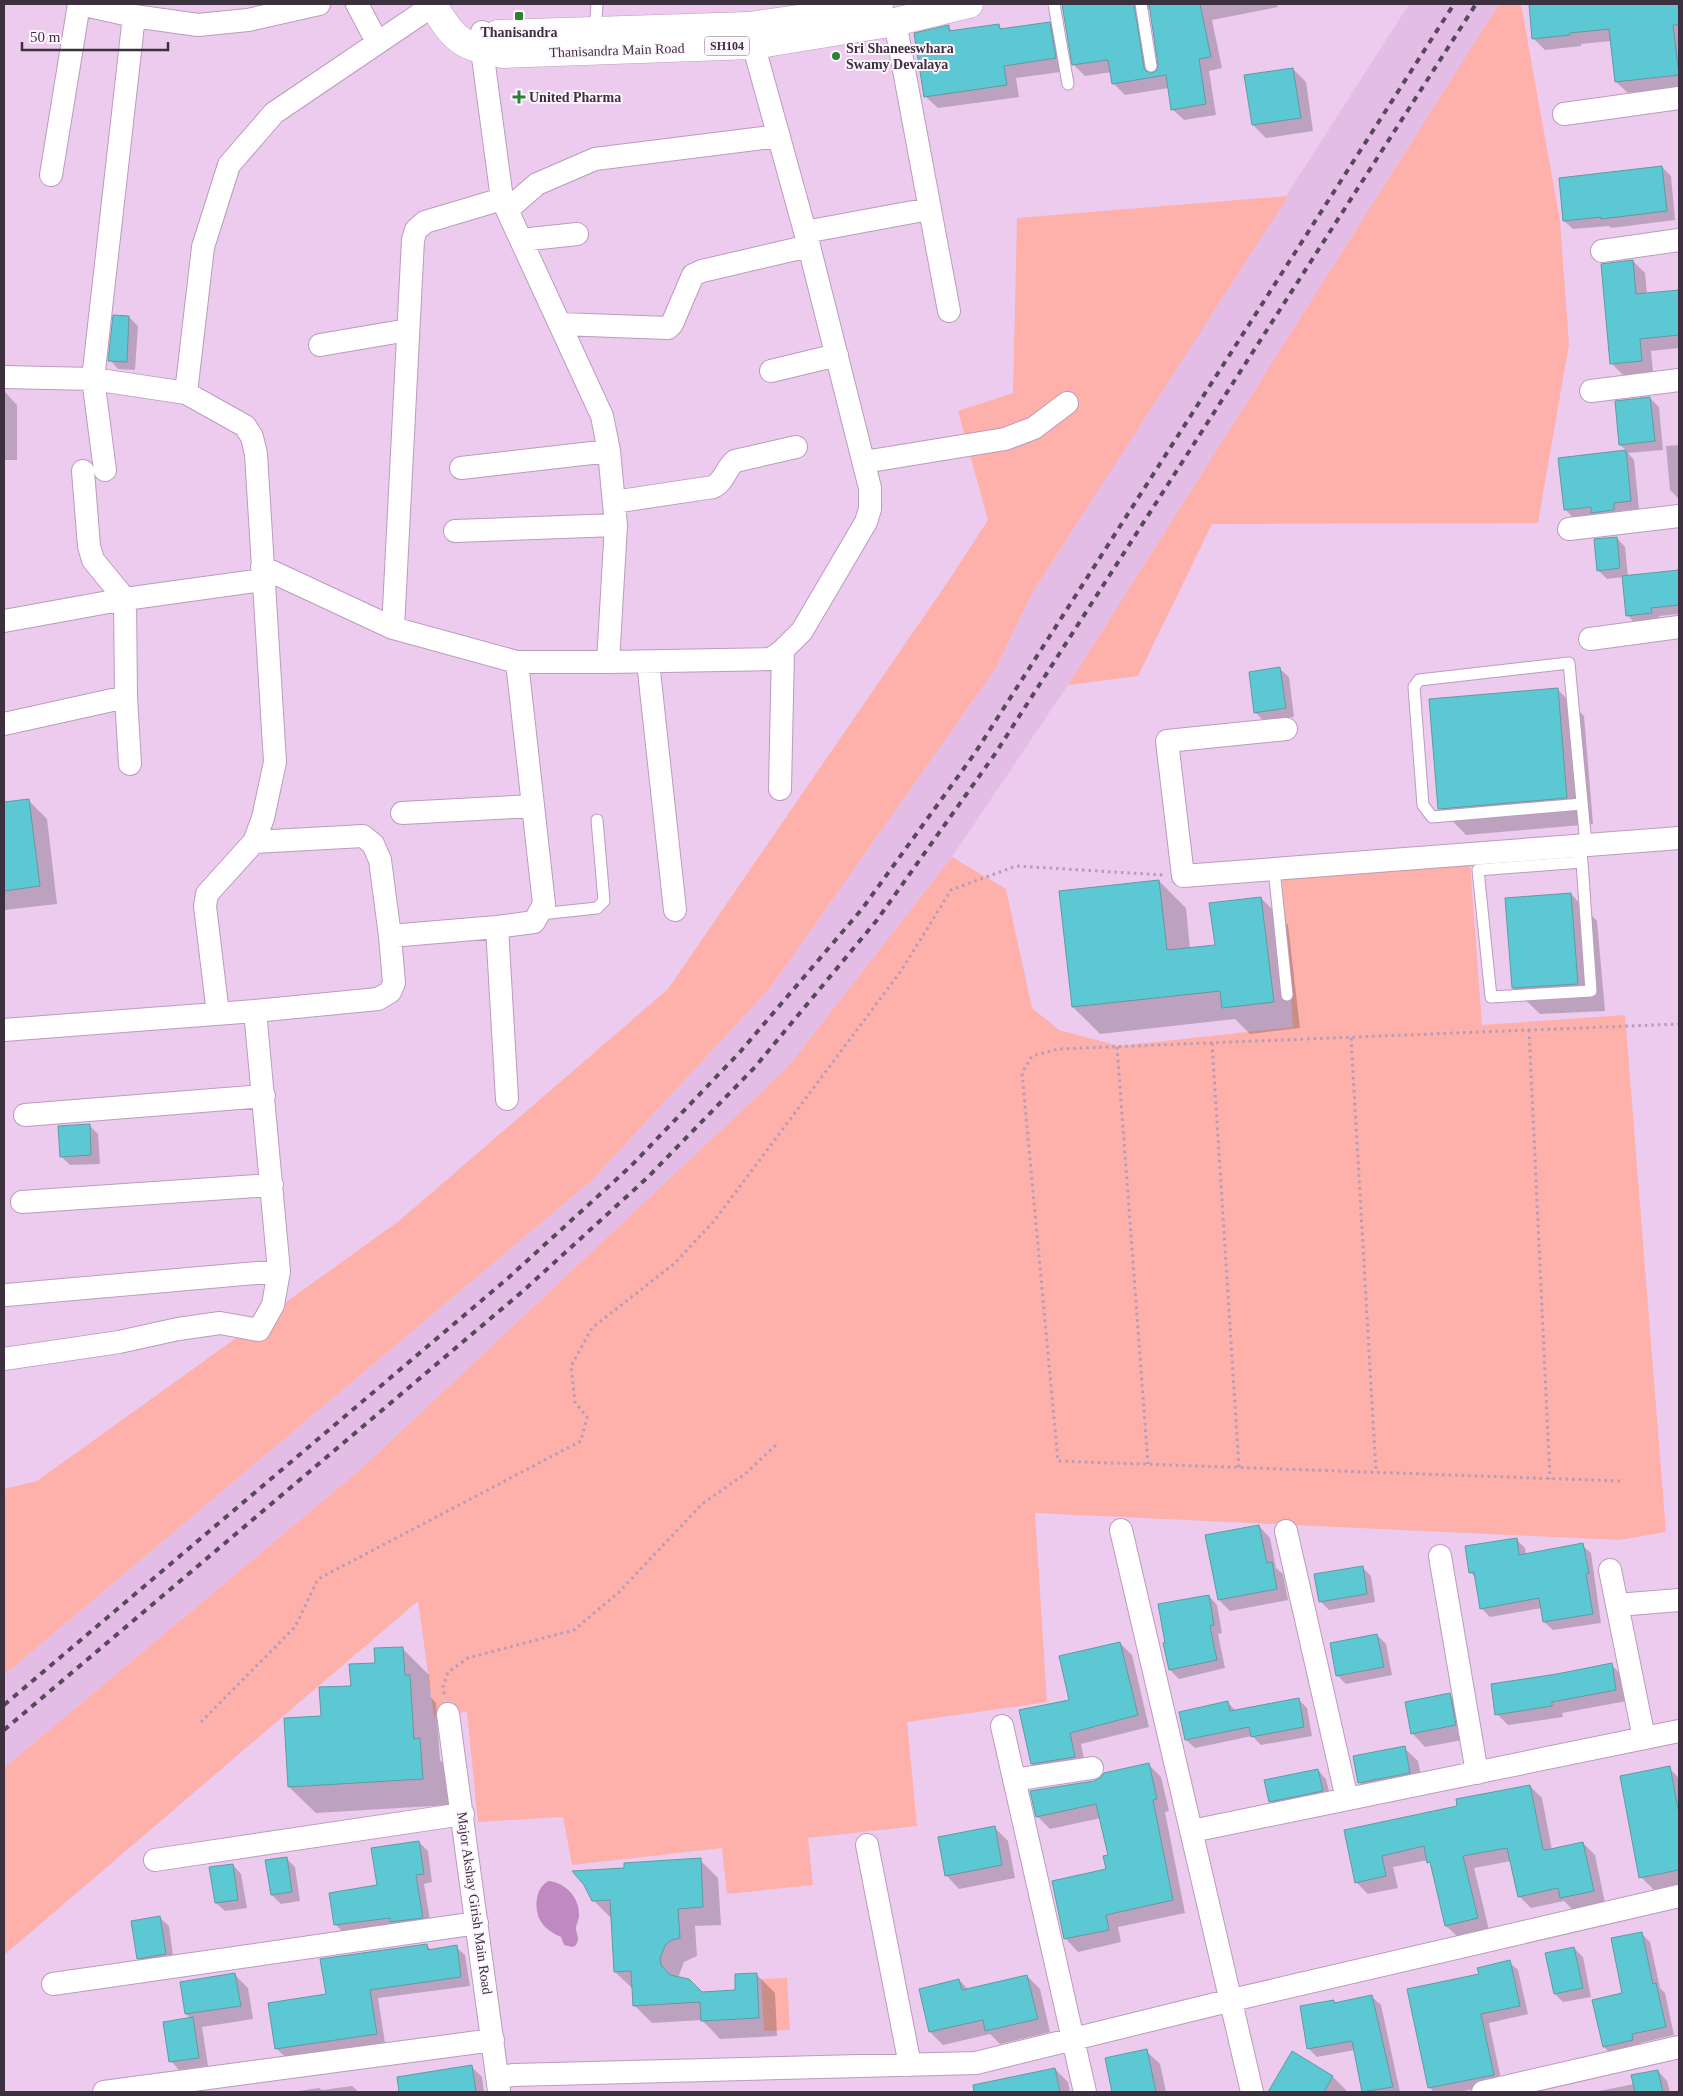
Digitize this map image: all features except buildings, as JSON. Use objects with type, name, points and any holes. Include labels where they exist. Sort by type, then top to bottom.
[{"type":"main road","name":"Thanisandra Main Road","points":[[437,4],[454,37],[464,43],[482,41],[502,35],[596,17],[751,36]]},
{"type":"main road","name":"Thanisandra Main Road","points":[[482,41],[503,54],[751,36],[887,13],[969,4]]},
{"type":"street","points":[[51,175],[80,4],[134,16],[198,25],[248,20],[320,4]]},
{"type":"street","points":[[356,4],[377,42]]},
{"type":"street","points":[[186,393],[203,247],[229,165],[274,113],[377,42],[437,4]]},
{"type":"street","points":[[887,13],[930,209],[949,311]]},
{"type":"street","points":[[130,764],[126,697],[125,599],[92,560],[89,546],[94,470],[93,379],[134,16]]},
{"type":"street","points":[[4,622],[262,573],[393,628],[517,662],[648,662],[771,659],[784,650],[802,631],[866,522],[870,510],[870,488],[807,239],[751,36]]},
{"type":"street","points":[[482,41],[504,204],[602,416],[609,451],[616,524],[608,662]]},
{"type":"street","points":[[1564,114],[1679,98]]},
{"type":"street","points":[[393,628],[413,240],[416,230],[425,222],[504,204],[537,184],[595,159],[779,136]]},
{"type":"street","points":[[560,324],[668,328],[672,324],[693,275],[807,239],[930,209]]},
{"type":"street","points":[[521,240],[577,234]]},
{"type":"street","points":[[1602,251],[1679,240]]},
{"type":"street","points":[[320,345],[408,330]]},
{"type":"street","points":[[771,371],[837,355]]},
{"type":"street","points":[[4,377],[93,379],[186,393],[245,426],[252,437],[256,454],[275,762],[264,818],[254,842],[208,894],[206,900],[205,906],[218,1014]]},
{"type":"street","points":[[1591,391],[1679,380]]},
{"type":"street","points":[[864,462],[1005,439],[1034,428],[1067,403]]},
{"type":"street","points":[[614,502],[713,487],[718,484],[730,465],[735,461],[796,447]]},
{"type":"street","points":[[461,468],[609,451]]},
{"type":"street","points":[[1569,529],[1679,516]]},
{"type":"street","points":[[455,531],[616,524]]},
{"type":"street","points":[[1590,639],[1679,627]]},
{"type":"street","points":[[780,789],[784,650]]},
{"type":"street","points":[[390,936],[534,922],[540,914],[544,904],[517,662]]},
{"type":"street","points":[[648,662],[675,910]]},
{"type":"street","points":[[4,724],[126,697]]},
{"type":"street","points":[[1286,728],[1168,740],[1184,876],[1582,851],[1679,838]]},
{"type":"street","points":[[402,813],[532,806]]},
{"type":"street","points":[[4,1030],[255,1011],[378,999],[390,992],[394,983],[390,936],[380,860],[373,844],[363,836],[254,842]]},
{"type":"street","points":[[497,927],[507,1099]]},
{"type":"street","points":[[4,1359],[119,1342],[178,1329],[220,1323],[258,1330],[273,1305],[279,1271],[255,1011]]},
{"type":"street","points":[[25,1115],[264,1096]]},
{"type":"street","points":[[22,1202],[272,1184]]},
{"type":"street","points":[[6,1294],[279,1271]]},
{"type":"street","points":[[1121,1530],[1252,2092]]},
{"type":"street","points":[[1286,1531],[1347,1799]]},
{"type":"street","points":[[1440,1556],[1477,1772]]},
{"type":"street","points":[[1610,1570],[1644,1738]]},
{"type":"street","points":[[1616,1605],[1679,1600]]},
{"type":"street","name":"Major Akshay Girish Main Road","points":[[448,1714],[499,2085]]},
{"type":"street","points":[[1002,1726],[1085,2092]]},
{"type":"street","points":[[1192,1831],[1679,1731]]},
{"type":"street","points":[[1014,1780],[1092,1768]]},
{"type":"street","points":[[155,1860],[463,1814]]},
{"type":"street","points":[[867,1845],[910,2065]]},
{"type":"street","points":[[499,2085],[514,2075],[976,2063],[1232,2000],[1679,1896]]},
{"type":"street","points":[[53,1984],[478,1923]]},
{"type":"street","points":[[115,2092],[493,2040]]},
{"type":"street","points":[[1483,2092],[1679,2047]]},
{"type":"lane","points":[[1054,4],[1068,84]]},
{"type":"lane","points":[[1141,4],[1151,66]]},
{"type":"lane","points":[[1582,804],[1432,816],[1423,805],[1414,687],[1419,680],[1569,663],[1582,804],[1582,851],[1591,991],[1491,997],[1478,870],[1582,851]]},
{"type":"lane","points":[[540,914],[597,908],[604,901],[597,820]]},
{"type":"lane","points":[[1274,869],[1287,996]]},
{"type":"path","points":[[201,1722],[295,1627],[318,1579],[581,1442],[587,1417],[575,1402],[571,1366],[592,1328],[675,1264],[714,1221],[901,971],[951,890],[1016,866],[1184,876]]},
{"type":"path","points":[[1620,1481],[1058,1461],[1022,1074],[1032,1056],[1058,1049],[1679,1024]]},
{"type":"path","points":[[1529,1030],[1550,1478]]},
{"type":"path","points":[[1351,1038],[1376,1472]]},
{"type":"path","points":[[1212,1043],[1239,1468]]},
{"type":"path","points":[[1117,1047],[1148,1464]]},
{"type":"path","points":[[448,1714],[443,1687],[448,1672],[468,1658],[574,1630],[619,1592],[702,1504],[745,1474],[776,1445]]},
{"type":"shaded area","points":[[1409,4],[1499,4],[1068,685],[952,857],[787,1068],[361,1469],[4,1768],[4,1675],[592,1180],[770,988],[996,668],[1032,593]]},
{"type":"shaded area","points":[[1499,4],[1521,4],[1560,221],[1569,344],[1538,523],[1212,524],[1138,676],[1068,685]]},
{"type":"shaded area","points":[[1288,196],[1032,593],[996,668],[770,988],[592,1180],[4,1675],[4,1489],[37,1481],[399,1221],[668,989],[949,580],[988,520],[958,411],[1013,393],[1017,218]]},
{"type":"shaded area","points":[[952,857],[1006,889],[1032,1008],[1059,1030],[1119,1046],[1293,1027],[1282,879],[1470,864],[1482,1025],[1625,1015],[1666,1532],[1619,1540],[1035,1513],[1047,1702],[907,1722],[917,1826],[808,1838],[813,1885],[727,1894],[722,1848],[572,1865],[563,1817],[478,1822],[467,1712],[434,1716],[418,1601],[4,1955],[4,1768],[361,1469],[787,1068]]},
{"type":"shaded area","points":[[549,1881],[566,1888],[571,1892],[577,1903],[579,1909],[576,1928],[578,1939],[575,1946],[564,1945],[561,1937],[549,1930],[538,1915],[538,1893],[544,1884]]},
{"type":"shaded area","points":[[787,1978],[790,2030],[764,2031],[761,1979]]},
{"type":"railway","points":[[4,1705],[507,1279],[631,1166],[740,1052],[862,909],[975,753],[1454,4]]},
{"type":"railway","points":[[4,1730],[523,1291],[647,1178],[755,1067],[877,920],[995,754],[1476,4]]},
{"type":"place","name":"Thanisandra","points":[[519,16]]},
{"type":"place","name":"Sri Shaneeswhara Swamy Devalaya","points":[[836,56]]},
{"type":"place","name":"United Pharma","points":[[519,97]]}]
